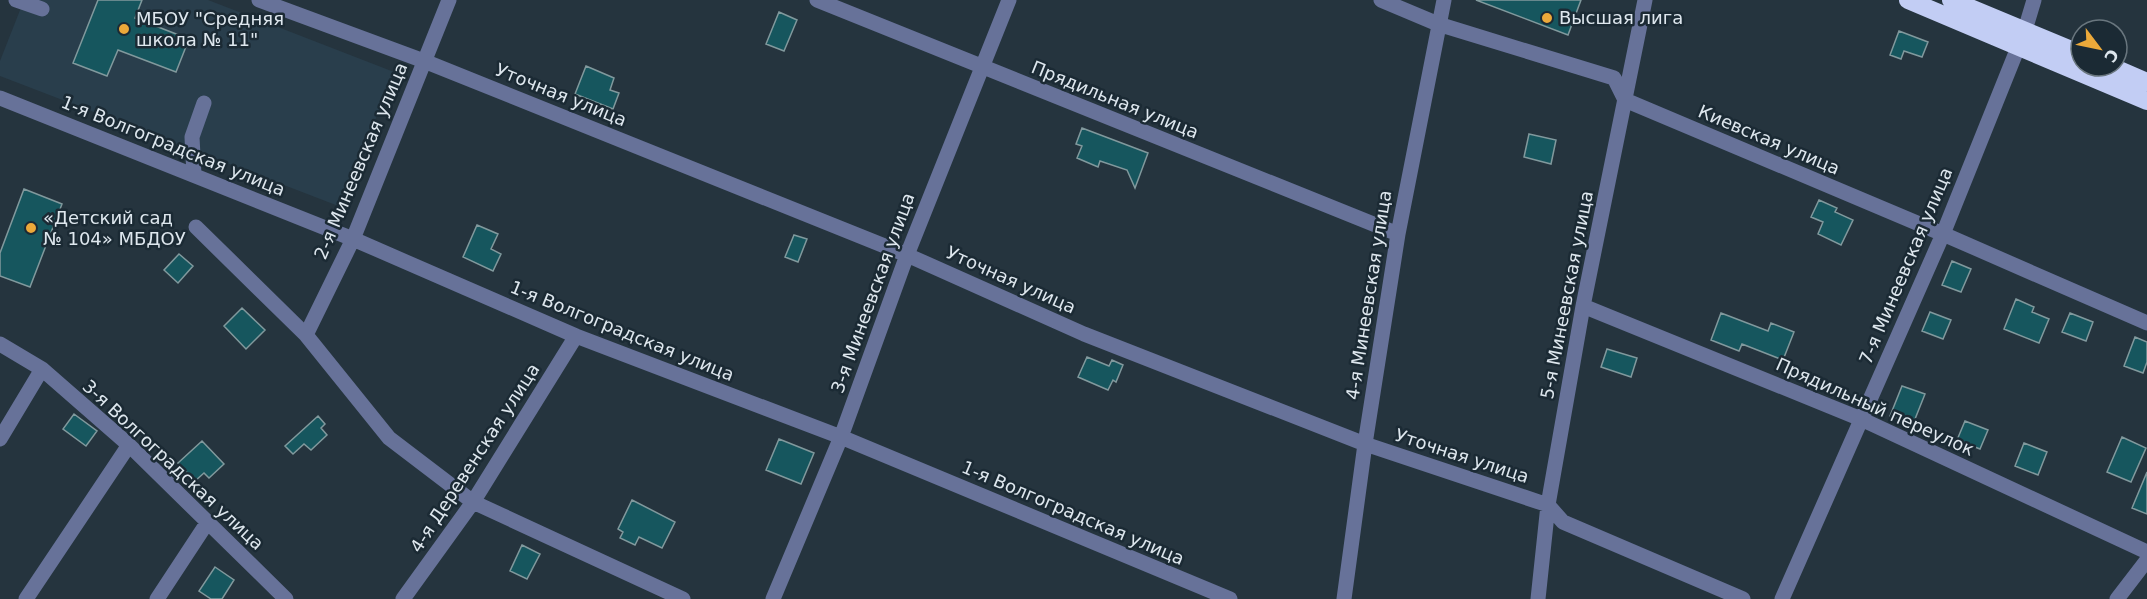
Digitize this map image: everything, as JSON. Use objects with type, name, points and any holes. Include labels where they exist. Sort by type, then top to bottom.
[{"type":"highway","points":[[1908,0],[2022,38],[2069,51]]},
{"type":"highway","points":[[1951,0],[2147,100]]},
{"type":"highway","points":[[2129,74],[2147,82]]},
{"type":"street","points":[[16,0],[42,9]]},
{"type":"street","name":"Уточная улица","points":[[260,0],[424,61],[907,255],[1084,334],[1365,444],[1548,505],[1563,522],[1743,599]]},
{"type":"street","name":"2-я Минеевская улица","points":[[306,335],[353,239],[449,0]]},
{"type":"street","name":"Прядильная улица","points":[[818,0],[1398,234]]},
{"type":"street","name":"3-я Минеевская улица","points":[[773,599],[841,438],[907,255],[1010,0]]},
{"type":"street","points":[[1380,0],[1438,24],[1614,78],[1625,100]]},
{"type":"street","name":"4-я Минеевская улица","points":[[1344,599],[1365,444],[1398,234],[1444,0]]},
{"type":"street","name":"5-я Минеевская улица","points":[[1538,599],[1548,505],[1583,306],[1645,0]]},
{"type":"street","name":"7-я Минеевская улица","points":[[1782,599],[1943,234],[2022,38],[2034,0]]},
{"type":"street","name":"1-я Волгоградская улица","points":[[0,98],[353,239],[576,336],[841,438],[1230,599]]},
{"type":"street","name":"Киевская улица","points":[[1625,100],[2147,323]]},
{"type":"street","points":[[194,175],[192,137],[204,103]]},
{"type":"street","points":[[196,226],[306,335],[388,438],[473,502],[683,599]]},
{"type":"street","name":"Прядильный переулок","points":[[1583,306],[1861,419],[2147,552]]},
{"type":"street","name":"4-я Деревенская улица","points":[[403,599],[473,502],[576,336]]},
{"type":"street","name":"3-я Волгоградская улица","points":[[0,345],[42,369],[129,445],[286,599]]},
{"type":"street","points":[[0,439],[42,369]]},
{"type":"street","points":[[26,599],[129,445]]},
{"type":"street","points":[[157,599],[207,523]]},
{"type":"street","points":[[2117,599],[2147,560]]},
{"type":"shaded area","points":[[24,0],[208,0],[394,72],[341,207],[0,76],[0,61]]},
{"type":"building","name":"МБОУ \"Средняя школа № 11\"","points":[[98,0],[142,0],[135,18],[189,39],[176,72],[118,50],[107,76],[73,63]]},
{"type":"building","name":"Высшая лига","points":[[1476,0],[1581,0],[1568,35]]},
{"type":"building","points":[[779,12],[797,20],[784,51],[766,44]]},
{"type":"building","points":[[1899,31],[1928,42],[1922,57],[1904,51],[1901,59],[1890,55]]},
{"type":"building","points":[[586,66],[614,78],[610,90],[619,93],[613,109],[575,94]]},
{"type":"building","points":[[1082,128],[1148,153],[1135,188],[1127,170],[1100,161],[1098,167],[1077,158],[1082,146],[1076,144]]},
{"type":"building","points":[[1529,134],[1556,140],[1551,164],[1524,157]]},
{"type":"building","name":"«Детский сад № 104» МБДОУ","points":[[24,189],[62,204],[30,287],[0,276],[0,253]]},
{"type":"building","points":[[1819,200],[1837,208],[1835,212],[1853,220],[1841,245],[1818,234],[1823,222],[1811,217]]},
{"type":"building","points":[[477,225],[498,234],[491,249],[501,254],[493,271],[463,257]]},
{"type":"building","points":[[794,235],[807,239],[798,262],[785,257]]},
{"type":"building","points":[[179,254],[193,266],[178,283],[164,270]]},
{"type":"building","points":[[1952,261],[1971,269],[1961,292],[1942,285]]},
{"type":"building","points":[[2016,299],[2034,307],[2032,312],[2049,319],[2039,343],[2004,329]]},
{"type":"building","points":[[242,308],[265,330],[246,349],[224,326]]},
{"type":"building","points":[[1930,312],[1951,320],[1943,339],[1922,331]]},
{"type":"building","points":[[1721,313],[1768,331],[1771,323],[1794,332],[1783,360],[1742,344],[1739,351],[1711,340]]},
{"type":"building","points":[[2070,313],[2093,322],[2086,341],[2062,332]]},
{"type":"building","points":[[2135,337],[2147,342],[2147,362],[2143,373],[2124,366]]},
{"type":"building","points":[[1607,349],[1637,358],[1631,377],[1601,367]]},
{"type":"building","points":[[1087,357],[1109,366],[1112,360],[1123,365],[1116,382],[1113,380],[1108,390],[1078,377]]},
{"type":"building","points":[[1902,386],[1925,394],[1913,424],[1890,416]]},
{"type":"building","points":[[74,414],[97,431],[86,446],[63,429]]},
{"type":"building","points":[[318,416],[325,424],[321,428],[327,435],[311,450],[304,444],[293,454],[285,446]]},
{"type":"building","points":[[1965,421],[1988,430],[1980,449],[1957,440]]},
{"type":"building","points":[[2122,437],[2146,448],[2131,482],[2107,472]]},
{"type":"building","points":[[779,439],[814,453],[801,484],[766,470]]},
{"type":"building","points":[[202,441],[224,464],[209,478],[204,473],[195,481],[178,463]]},
{"type":"building","points":[[2024,443],[2047,452],[2038,475],[2015,466]]},
{"type":"building","points":[[2147,472],[2147,514],[2132,508]]},
{"type":"building","points":[[632,500],[675,522],[662,548],[639,537],[635,545],[620,538],[623,532],[618,529]]},
{"type":"building","points":[[522,545],[540,554],[527,579],[510,571]]},
{"type":"building","points":[[215,567],[234,580],[222,599],[211,599],[199,591]]},
{"type":"place","name":"Высшая лига","points":[[1547,18]]},
{"type":"place","name":"МБОУ \"Средняя школа № 11\"","points":[[124,29]]},
{"type":"place","name":"«Детский сад № 104» МБДОУ","points":[[31,228]]}]
